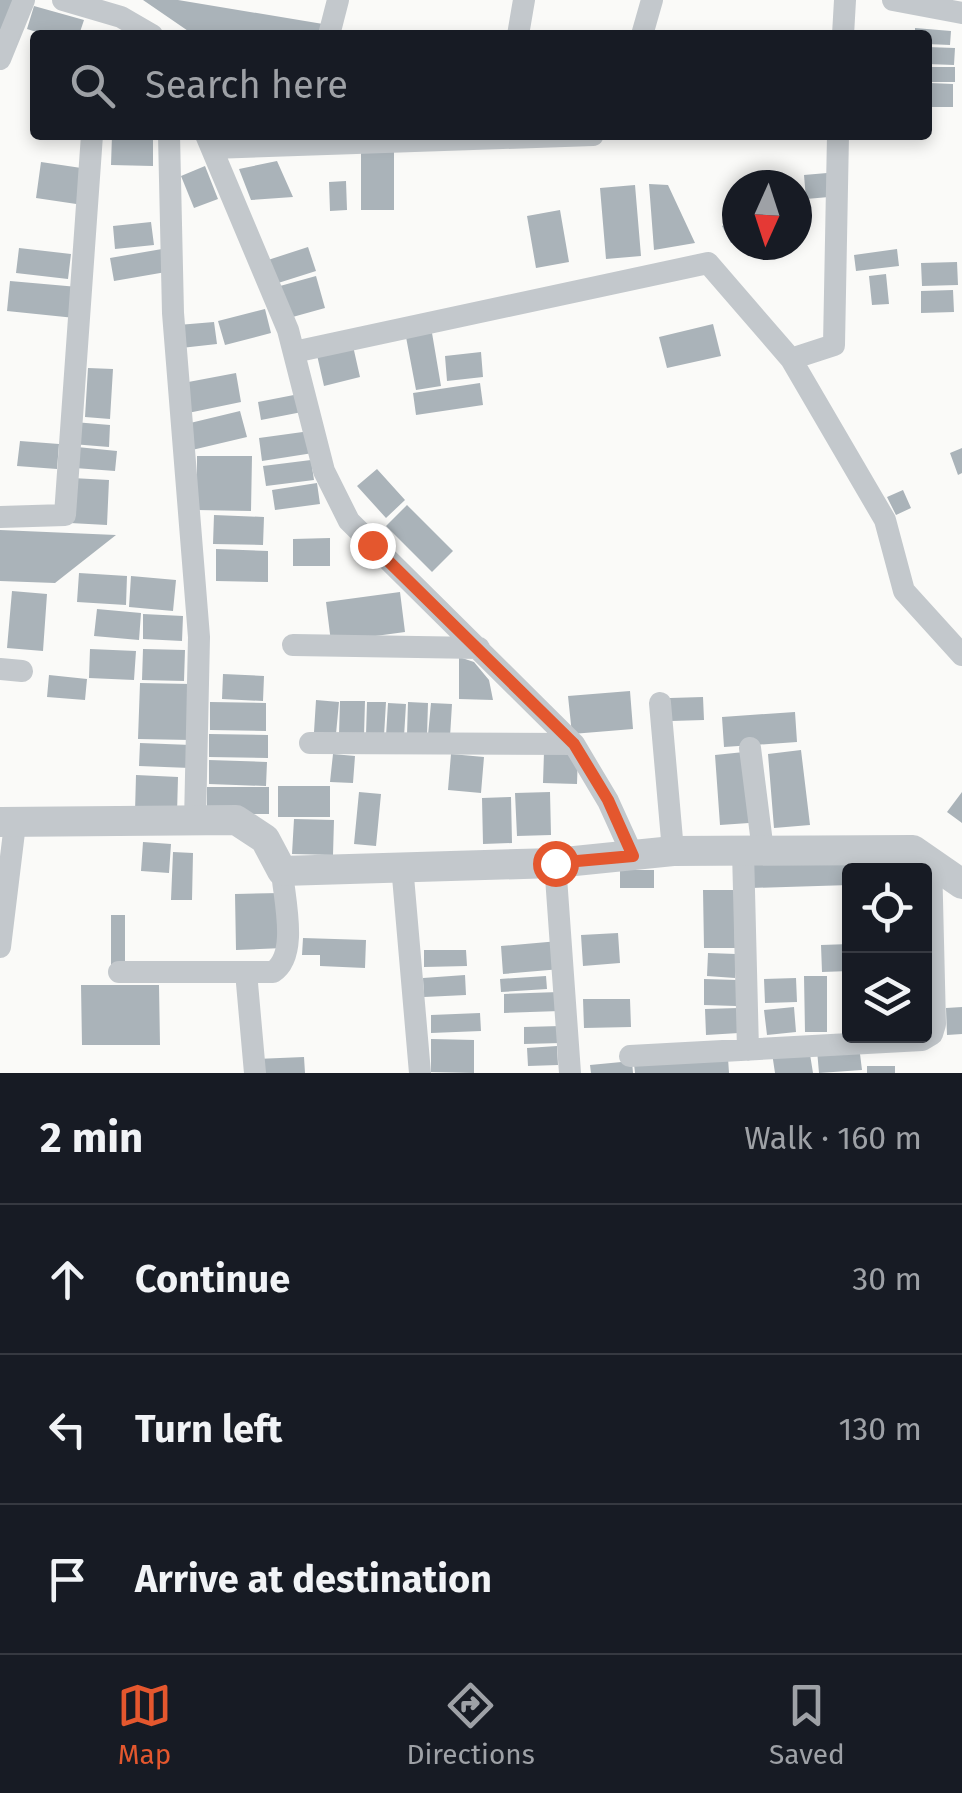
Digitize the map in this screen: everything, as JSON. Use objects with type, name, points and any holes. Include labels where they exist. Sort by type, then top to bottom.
[{"type":"street","points":[[0,59],[24,0]]},
{"type":"street","points":[[63,0],[88,9],[125,9],[147,30]]},
{"type":"street","points":[[330,30],[338,0]]},
{"type":"street","points":[[519,30],[524,0]]},
{"type":"street","points":[[643,30],[652,0]]},
{"type":"street","points":[[843,30],[845,0]]},
{"type":"street","points":[[893,0],[962,13]]},
{"type":"street","points":[[88,9],[89,30]]},
{"type":"street","points":[[0,517],[65,515],[92,140]]},
{"type":"street","points":[[169,140],[172,313],[199,637],[194,822]]},
{"type":"street","points":[[239,140],[209,141],[294,352],[324,471],[349,521],[574,744],[608,800],[633,856]]},
{"type":"street","points":[[790,359],[834,345],[838,140]]},
{"type":"street","points":[[294,352],[708,263],[790,359],[885,520],[904,591],[962,655]]},
{"type":"street","points":[[293,645],[479,648]]},
{"type":"street","points":[[660,704],[674,852]]},
{"type":"street","points":[[310,744],[574,744]]},
{"type":"street","points":[[748,1050],[753,851],[750,748]]},
{"type":"street","points":[[0,947],[8,823],[236,820],[265,839],[282,871],[285,959],[272,972],[120,972]]},
{"type":"street","points":[[282,871],[555,863],[674,852],[913,850],[962,884]]},
{"type":"street","points":[[630,1056],[922,1040],[932,1034],[936,1024],[931,859]]},
{"type":"street","points":[[555,863],[570,1073]]},
{"type":"street","points":[[402,865],[420,1073]]},
{"type":"street","points":[[246,972],[255,1073]]},
{"type":"building","points":[[0,0],[16,0],[0,31]]},
{"type":"building","points":[[143,0],[178,0],[323,24],[321,30],[187,30]]},
{"type":"building","points":[[34,6],[84,20],[81,30],[27,29]]},
{"type":"building","points":[[915,28],[951,31],[950,45],[932,44],[932,30]]},
{"type":"building","points":[[932,47],[955,48],[954,65],[932,64]]},
{"type":"building","points":[[932,67],[955,67],[955,82],[932,82]]},
{"type":"building","points":[[932,83],[953,84],[953,107],[932,107]]},
{"type":"building","points":[[112,140],[153,140],[153,166],[111,165]]},
{"type":"building","points":[[361,151],[394,151],[394,210],[361,210]]},
{"type":"building","points":[[277,161],[293,197],[251,200],[239,169]]},
{"type":"building","points":[[41,162],[88,169],[83,205],[36,198]]},
{"type":"building","points":[[205,166],[218,199],[194,208],[181,176]]},
{"type":"building","points":[[827,173],[829,197],[812,198],[812,174]]},
{"type":"building","points":[[346,181],[347,210],[330,211],[329,182]]},
{"type":"building","points":[[649,184],[668,185],[695,243],[654,250]]},
{"type":"building","points":[[635,185],[641,256],[606,259],[600,188]]},
{"type":"building","points":[[560,210],[569,262],[536,268],[527,216]]},
{"type":"building","points":[[151,222],[154,245],[115,249],[113,226]]},
{"type":"building","points":[[308,247],[316,271],[275,284],[268,260]]},
{"type":"building","points":[[19,248],[71,254],[68,279],[16,273]]},
{"type":"building","points":[[162,249],[166,272],[114,281],[110,258]]},
{"type":"building","points":[[897,249],[899,266],[856,271],[854,255]]},
{"type":"building","points":[[957,262],[958,285],[922,286],[921,263]]},
{"type":"building","points":[[886,274],[889,304],[872,305],[869,276]]},
{"type":"building","points":[[316,276],[325,308],[289,318],[280,286]]},
{"type":"building","points":[[10,281],[78,287],[75,318],[7,311]]},
{"type":"building","points":[[953,290],[954,312],[921,313],[921,291]]},
{"type":"building","points":[[265,309],[271,333],[225,345],[218,321]]},
{"type":"building","points":[[214,322],[217,344],[181,348],[178,325]]},
{"type":"building","points":[[713,324],[721,356],[667,368],[659,337]]},
{"type":"building","points":[[432,333],[441,386],[416,390],[406,337]]},
{"type":"building","points":[[353,346],[360,377],[324,386],[317,355]]},
{"type":"building","points":[[481,352],[483,377],[447,381],[445,356]]},
{"type":"building","points":[[88,368],[113,369],[110,419],[85,417]]},
{"type":"building","points":[[236,373],[241,402],[188,413],[183,383]]},
{"type":"building","points":[[480,383],[483,405],[416,415],[413,393]]},
{"type":"building","points":[[299,394],[302,412],[261,420],[258,402]]},
{"type":"building","points":[[240,411],[247,437],[192,450],[186,424]]},
{"type":"building","points":[[74,422],[110,425],[109,447],[72,444]]},
{"type":"building","points":[[310,431],[313,453],[262,461],[259,438]]},
{"type":"building","points":[[20,441],[59,444],[57,469],[17,466]]},
{"type":"building","points":[[77,447],[117,451],[115,471],[75,468]]},
{"type":"building","points":[[962,448],[962,473],[958,475],[950,453]]},
{"type":"building","points":[[197,456],[252,456],[251,511],[197,510]]},
{"type":"building","points":[[311,460],[314,480],[266,486],[263,466]]},
{"type":"building","points":[[377,469],[405,500],[386,518],[357,486]]},
{"type":"building","points":[[72,478],[109,480],[107,525],[70,523]]},
{"type":"building","points":[[317,483],[320,504],[275,510],[272,490]]},
{"type":"building","points":[[903,490],[911,508],[896,515],[887,497]]},
{"type":"building","points":[[407,505],[453,551],[432,572],[386,526]]},
{"type":"building","points":[[214,515],[264,517],[263,545],[213,544]]},
{"type":"building","points":[[0,530],[116,535],[55,583],[0,581]]},
{"type":"building","points":[[330,538],[330,566],[293,566],[293,539]]},
{"type":"building","points":[[216,549],[268,551],[268,582],[216,581]]},
{"type":"building","points":[[79,573],[127,576],[126,605],[77,602]]},
{"type":"building","points":[[131,576],[176,580],[173,611],[129,607]]},
{"type":"building","points":[[12,591],[47,594],[43,651],[7,648]]},
{"type":"building","points":[[400,592],[405,632],[331,642],[326,602]]},
{"type":"building","points":[[97,609],[141,613],[139,640],[94,636]]},
{"type":"building","points":[[143,614],[183,616],[182,641],[143,639]]},
{"type":"building","points":[[90,649],[136,651],[134,680],[89,678]]},
{"type":"building","points":[[143,649],[185,650],[184,681],[142,680]]},
{"type":"building","points":[[459,657],[474,662],[489,680],[493,700],[459,699]]},
{"type":"building","points":[[223,674],[264,676],[263,701],[222,699]]},
{"type":"building","points":[[49,675],[87,679],[85,700],[47,697]]},
{"type":"building","points":[[140,683],[191,684],[190,740],[138,739]]},
{"type":"building","points":[[630,691],[633,729],[572,734],[568,696]]},
{"type":"building","points":[[703,697],[704,720],[671,721],[670,698]]},
{"type":"building","points":[[316,700],[339,702],[336,734],[314,732]]},
{"type":"building","points":[[340,701],[365,701],[364,736],[339,735]]},
{"type":"building","points":[[210,702],[266,703],[266,731],[210,730]]},
{"type":"building","points":[[367,702],[386,702],[384,736],[366,735]]},
{"type":"building","points":[[408,702],[428,703],[427,736],[407,735]]},
{"type":"building","points":[[388,703],[406,704],[404,737],[386,736]]},
{"type":"building","points":[[431,703],[452,704],[450,737],[428,735]]},
{"type":"building","points":[[795,712],[797,742],[724,747],[722,717]]},
{"type":"building","points":[[209,734],[268,735],[268,758],[209,757]]},
{"type":"building","points":[[140,743],[191,745],[190,768],[139,766]]},
{"type":"building","points":[[801,750],[810,825],[774,828],[768,754]]},
{"type":"building","points":[[544,752],[578,753],[577,784],[543,783]]},
{"type":"building","points":[[744,752],[749,823],[720,825],[715,755]]},
{"type":"building","points":[[333,754],[355,756],[353,783],[330,782]]},
{"type":"building","points":[[451,754],[484,757],[481,793],[448,790]]},
{"type":"building","points":[[209,760],[267,762],[266,786],[209,784]]},
{"type":"building","points":[[136,775],[178,777],[177,814],[135,812]]},
{"type":"building","points":[[278,786],[330,786],[330,817],[278,817]]},
{"type":"building","points":[[207,787],[269,787],[269,814],[207,814]]},
{"type":"building","points":[[359,792],[381,794],[376,846],[354,844]]},
{"type":"building","points":[[550,792],[551,835],[517,836],[515,793]]},
{"type":"building","points":[[962,792],[962,823],[947,812]]},
{"type":"building","points":[[511,797],[512,843],[483,844],[482,798]]},
{"type":"building","points":[[294,819],[334,820],[333,855],[292,854]]},
{"type":"building","points":[[143,842],[171,844],[169,873],[141,871]]},
{"type":"building","points":[[173,852],[193,853],[192,900],[171,900]]},
{"type":"building","points":[[892,858],[892,863],[842,863],[842,885],[751,888],[750,863]]},
{"type":"building","points":[[620,870],[654,870],[654,888],[620,888]]},
{"type":"building","points":[[703,890],[734,890],[735,948],[704,948]]},
{"type":"building","points":[[281,893],[283,948],[236,950],[235,894]]},
{"type":"building","points":[[111,915],[125,915],[125,965],[111,966]]},
{"type":"building","points":[[618,933],[620,963],[583,966],[581,935]]},
{"type":"building","points":[[303,938],[366,940],[365,968],[320,966],[320,955],[302,955]]},
{"type":"building","points":[[559,941],[561,969],[503,974],[501,946]]},
{"type":"building","points":[[842,944],[842,971],[822,972],[821,945]]},
{"type":"building","points":[[424,950],[466,950],[467,966],[424,967]]},
{"type":"building","points":[[708,953],[736,954],[735,978],[707,976]]},
{"type":"building","points":[[465,975],[466,995],[424,997],[423,978]]},
{"type":"building","points":[[546,976],[547,989],[501,992],[500,979]]},
{"type":"building","points":[[804,976],[827,976],[827,1032],[805,1032]]},
{"type":"building","points":[[796,978],[797,1002],[765,1003],[764,979]]},
{"type":"building","points":[[704,979],[737,980],[736,1006],[704,1005]]},
{"type":"building","points":[[81,985],[159,985],[160,1045],[82,1045]]},
{"type":"building","points":[[559,992],[560,1011],[504,1013],[504,994]]},
{"type":"building","points":[[583,999],[630,999],[631,1027],[584,1028]]},
{"type":"building","points":[[794,1007],[796,1032],[767,1035],[764,1010]]},
{"type":"building","points":[[962,1007],[962,1034],[947,1035],[946,1008]]},
{"type":"building","points":[[738,1008],[739,1033],[706,1035],[705,1009]]},
{"type":"building","points":[[480,1013],[481,1031],[431,1033],[431,1015]]},
{"type":"building","points":[[561,1026],[561,1043],[524,1044],[524,1027]]},
{"type":"building","points":[[431,1039],[474,1040],[474,1073],[431,1072]]},
{"type":"building","points":[[557,1046],[558,1065],[528,1066],[527,1048]]},
{"type":"building","points":[[859,1046],[862,1070],[819,1073],[817,1050]]},
{"type":"building","points":[[809,1048],[813,1073],[775,1073],[772,1053]]},
{"type":"building","points":[[304,1057],[305,1073],[256,1073],[256,1059]]},
{"type":"building","points":[[728,1058],[729,1073],[635,1073],[634,1064]]},
{"type":"building","points":[[632,1061],[633,1073],[591,1073],[590,1065]]},
{"type":"building","points":[[867,1066],[895,1066],[895,1073],[867,1073]]},
{"type":"route","points":[[372,545],[574,744],[608,800],[633,856],[555,863]]}]
